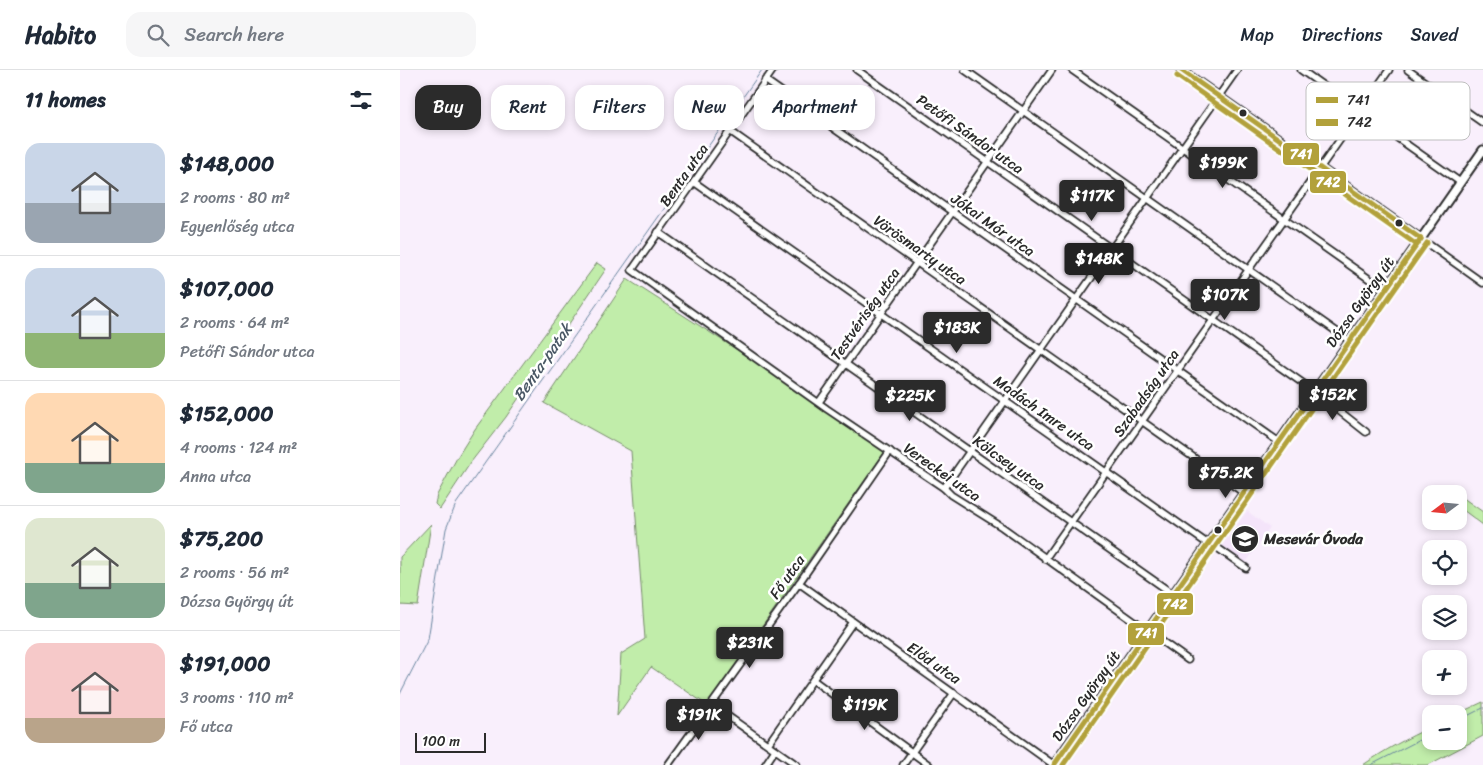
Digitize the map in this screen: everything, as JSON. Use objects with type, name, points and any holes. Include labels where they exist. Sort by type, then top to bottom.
[{"type":"street","name":"Benta utca","points":[[632,270],[773,70]]},
{"type":"street","name":"Petőfi Sándor utca","points":[[858,70],[1213,320],[1314,392],[1366,432]]},
{"type":"street","points":[[965,70],[1350,341]]},
{"type":"street","name":"Testvériség utca","points":[[819,402],[1052,70]]},
{"type":"street","points":[[1072,70],[1385,290]]},
{"type":"street","points":[[1181,70],[1483,283]]},
{"type":"street","points":[[944,488],[1237,70]]},
{"type":"street","points":[[1301,70],[1318,82]]},
{"type":"street","name":"Szabadság utca","points":[[1381,82],[1389,70]]},
{"type":"street","points":[[1408,70],[1425,82]]},
{"type":"street","name":"Jókai Mór utca","points":[[765,80],[1279,442]]},
{"type":"street","points":[[1470,114],[1483,123]]},
{"type":"street","name":"Vörösmarty utca","points":[[730,131],[1244,493]]},
{"type":"street","name":"Szabadság utca","points":[[1045,559],[1340,140]]},
{"type":"street","points":[[1400,140],[1460,182]]},
{"type":"street","name":"Dózsa György út","points":[[1054,765],[1483,150]]},
{"type":"street","name":"Madách Imre utca","points":[[694,182],[1246,568]]},
{"type":"street","name":"Kölcsey utca","points":[[658,232],[1173,594]]},
{"type":"street","name":"Vereckei utca","points":[[632,270],[944,488],[951,495],[996,523],[1188,660]]},
{"type":"street","name":"Fő utca","points":[[668,765],[799,583],[890,451]]},
{"type":"street","name":"Előd utca","points":[[799,583],[1054,765]]},
{"type":"street","points":[[768,744],[853,622]]},
{"type":"street","points":[[812,680],[929,765]]},
{"type":"street","points":[[902,765],[954,693]]},
{"type":"street","points":[[712,704],[797,765]]},
{"type":"street","points":[[765,765],[776,750]]},
{"type":"shaded area","name":"Mesevár Óvoda","points":[[1247,511],[1270,528],[1245,564],[1221,547]]},
{"type":"green space","points":[[597,263],[606,269],[506,417],[471,462],[440,509],[435,504],[437,495],[475,429]]},
{"type":"green space","points":[[627,279],[888,447],[707,705],[651,667],[617,716],[621,654],[645,639],[631,451],[544,403]]},
{"type":"green space","points":[[1468,501],[1483,512],[1483,525],[1468,514]]},
{"type":"green space","points":[[431,524],[418,606],[400,605],[400,557]]},
{"type":"green space","points":[[1483,702],[1483,736],[1467,744],[1467,709]]},
{"type":"green space","points":[[1422,731],[1422,750],[1456,750],[1428,765],[1363,765],[1396,744]]},
{"type":"waterway","name":"Benta-patak","points":[[400,694],[428,639],[446,529],[456,504],[762,70]]},
{"type":"waterway","points":[[1467,716],[1483,708]]},
{"type":"waterway","points":[[1371,765],[1422,739]]},
{"type":"transit line","name":"741","points":[[1181,70],[1421,239]]},
{"type":"transit line","name":"742","points":[[1177,76],[1417,245]]},
{"type":"transit line","name":"741","points":[[1054,765],[1421,239]]},
{"type":"transit line","name":"742","points":[[1063,765],[1427,243]]},
{"type":"place","name":"Mesevár Óvoda","points":[[1245,539]]}]
